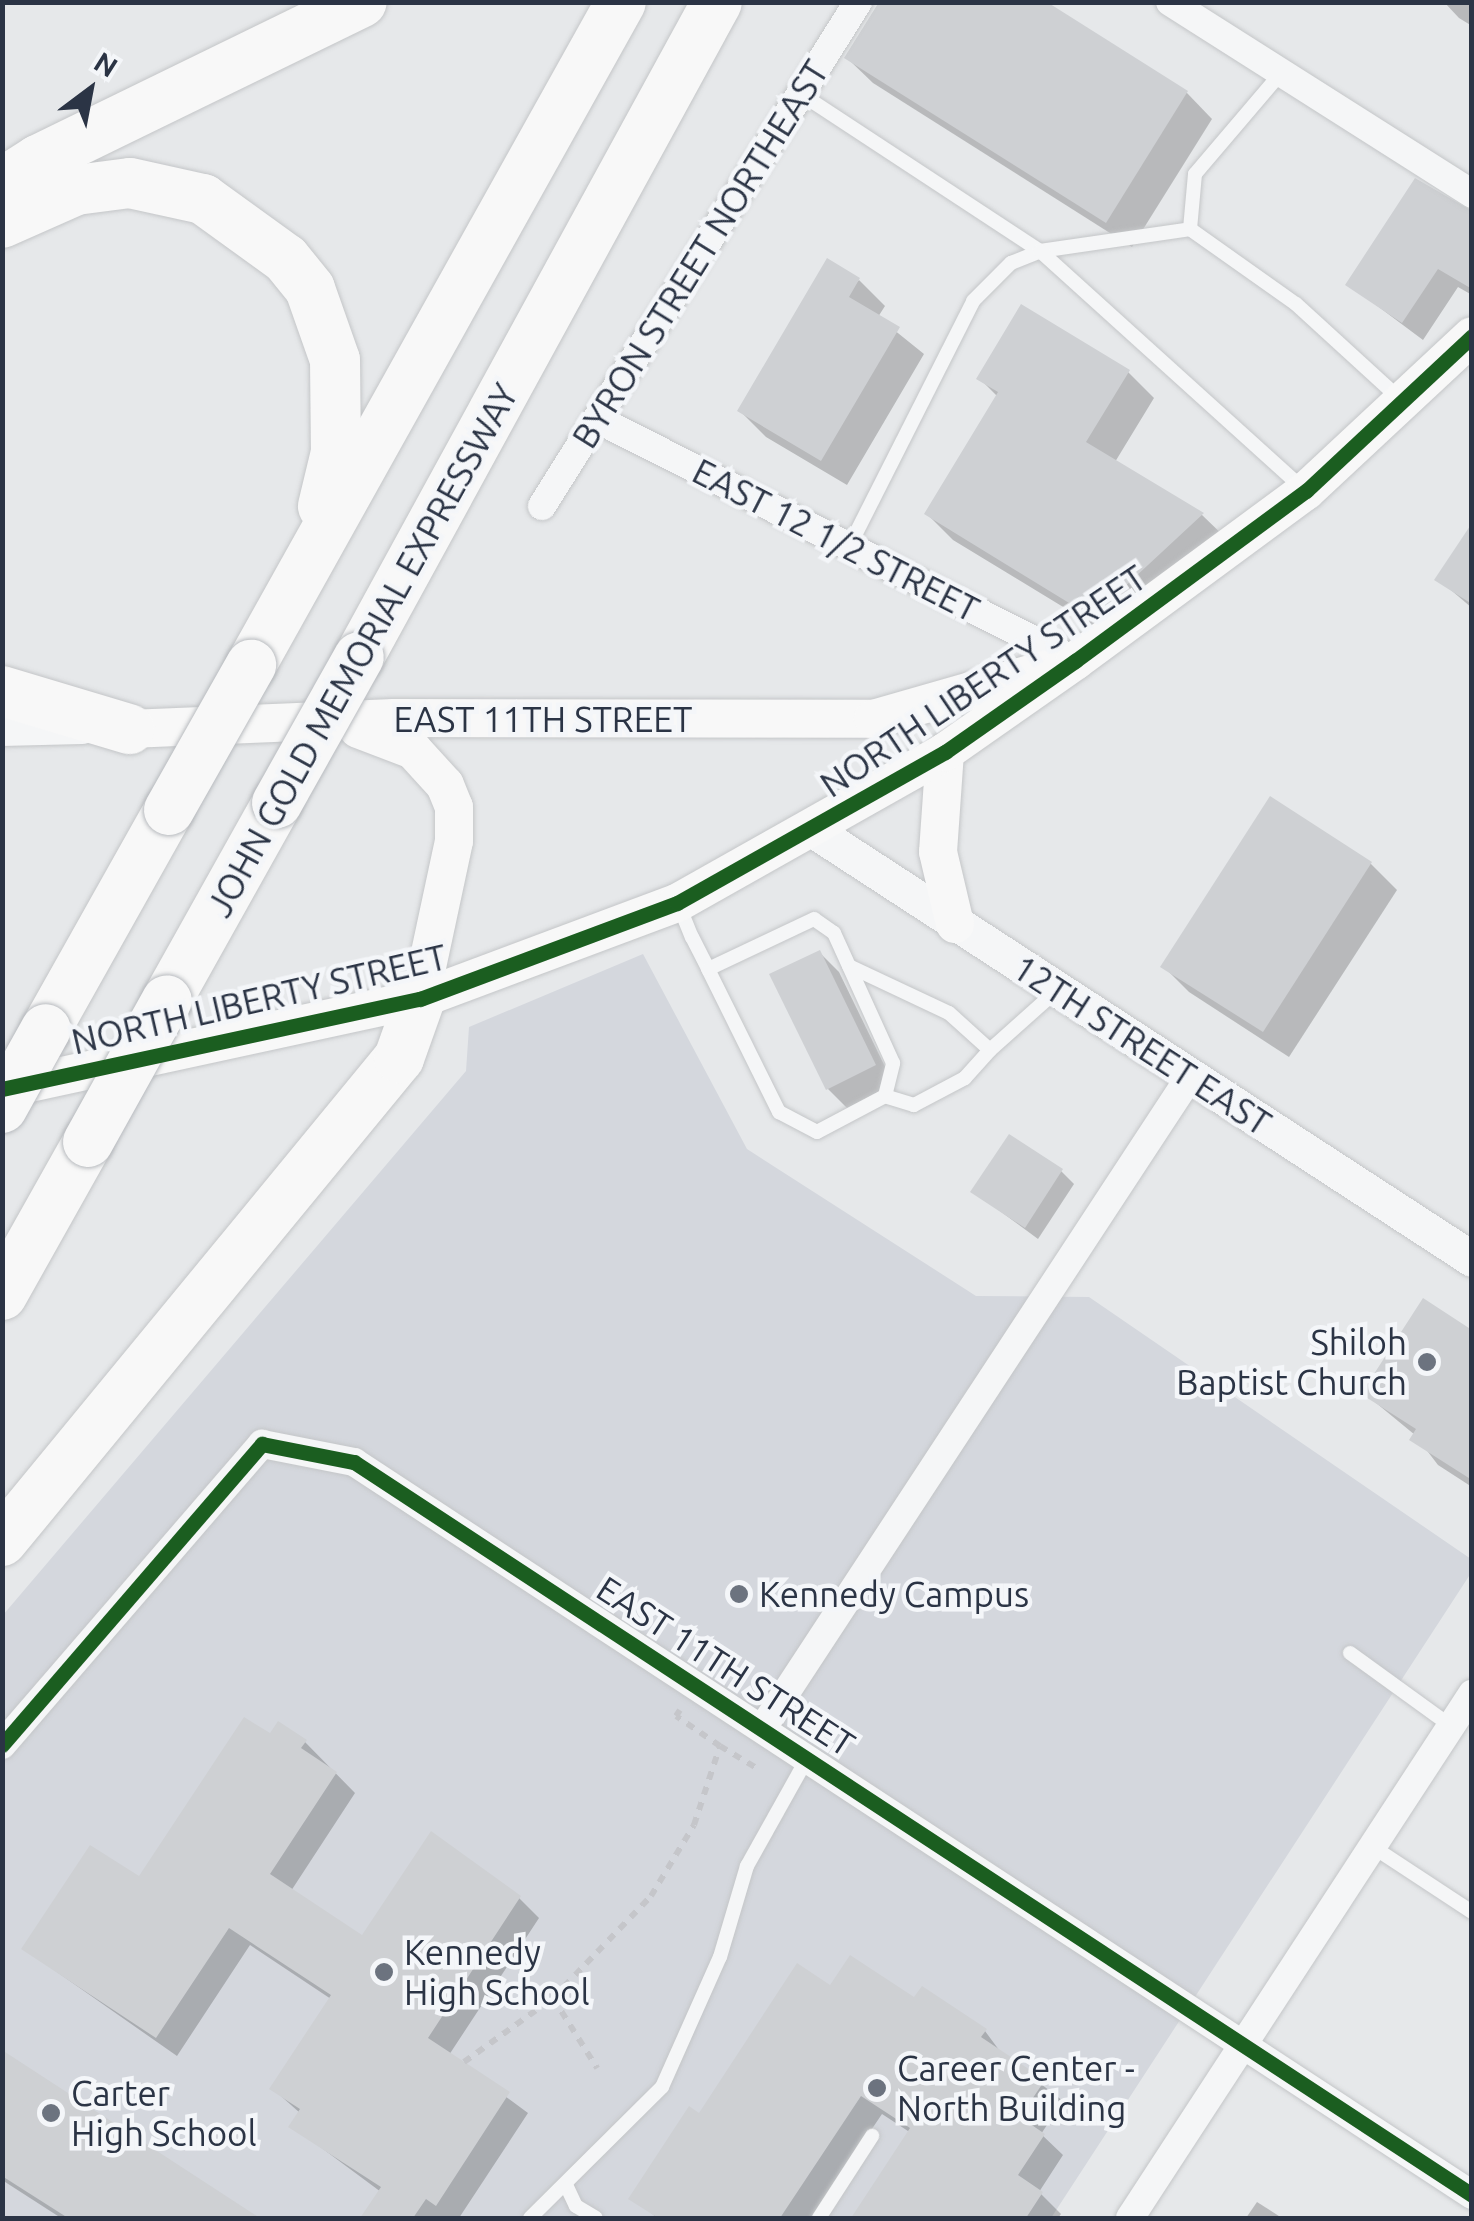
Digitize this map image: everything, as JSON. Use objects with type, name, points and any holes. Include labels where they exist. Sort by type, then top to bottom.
[{"type":"highway","points":[[2,183],[38,160],[362,2]]},
{"type":"highway","points":[[2,1108],[621,2]]},
{"type":"highway","name":"JOHN GOLD MEMORIAL EXPRESSWAY","points":[[2,1295],[359,657],[717,2]]},
{"type":"highway","points":[[2,223],[76,190],[130,183],[203,200],[286,259],[310,289],[335,360],[338,390],[336,452],[308,562]]},
{"type":"highway","points":[[2,691],[129,729]]},
{"type":"highway","points":[[2,1541],[399,1058],[420,999]]},
{"type":"main road","name":"NORTH LIBERTY STREET","points":[[2,1089],[420,999],[678,902],[813,830],[944,752],[1075,661],[1306,491],[1472,336]]},
{"type":"main road","name":"EAST 11TH STREET","points":[[129,729],[311,722],[873,719],[1075,661]]},
{"type":"main road","points":[[311,722],[378,735],[414,750],[445,785],[454,807],[454,841],[420,999]]},
{"type":"main road","points":[[944,752],[938,852],[955,924]]},
{"type":"street","name":"BYRON STREET NORTHEAST","points":[[542,506],[858,2]]},
{"type":"street","points":[[1170,2],[1472,194]]},
{"type":"street","name":"EAST 12 1/2 STREET","points":[[597,419],[1075,661]]},
{"type":"street","name":"EAST 11TH STREET","points":[[2,732],[129,729]]},
{"type":"street","name":"12TH STREET EAST","points":[[813,830],[1472,1260]]},
{"type":"street","points":[[764,1726],[1190,1078]]},
{"type":"street","name":"EAST 11TH STREET","points":[[2,1745],[262,1444],[354,1462],[764,1726],[1472,2195]]},
{"type":"street","points":[[1130,2218],[1472,1694]]},
{"type":"lane","points":[[1190,229],[1195,174],[1281,73]]},
{"type":"lane","points":[[800,94],[1040,251],[1306,491]]},
{"type":"lane","points":[[850,547],[973,301],[1011,263],[1040,251],[1190,229],[1296,304],[1402,400]]},
{"type":"lane","points":[[678,902],[779,1112],[816,1132],[886,1096],[914,1104],[965,1078],[1056,990]]},
{"type":"lane","points":[[708,969],[814,918],[834,933],[892,1063],[886,1096]]},
{"type":"lane","points":[[849,966],[948,1013],[990,1050]]},
{"type":"lane","points":[[1350,1654],[1451,1726]]},
{"type":"lane","points":[[530,2218],[567,2187],[662,2087],[720,1957],[747,1866],[808,1757]]},
{"type":"lane","points":[[1373,1846],[1472,1912]]},
{"type":"lane","points":[[819,2218],[872,2136]]},
{"type":"lane","points":[[567,2187],[576,2206],[596,2218]]},
{"type":"path","points":[[680,1710],[676,1716],[760,1770]]},
{"type":"path","points":[[464,2062],[553,1998],[650,1896],[694,1825],[720,1746]]},
{"type":"path","points":[[553,1998],[598,2068]]},
{"type":"shaded area","name":"Kennedy Campus","points":[[643,954],[747,1149],[976,1296],[1089,1297],[1471,1559],[1471,1573],[1051,2218],[3,2218],[3,1615],[466,1071],[469,1027]]},
{"type":"building","points":[[879,2],[1047,2],[1188,91],[1106,223],[844,58]]},
{"type":"building","points":[[1415,178],[1472,211],[1472,289],[1438,269],[1402,323],[1345,285]]},
{"type":"building","points":[[827,258],[860,278],[849,297],[900,327],[821,461],[737,411]]},
{"type":"building","points":[[1021,304],[1130,370],[1086,442],[1204,513],[1092,617],[924,514],[998,392],[976,379]]},
{"type":"building","points":[[1472,523],[1472,604],[1434,580]]},
{"type":"building","points":[[1270,796],[1372,862],[1263,1032],[1160,967]]},
{"type":"building","points":[[820,950],[876,1065],[826,1090],[769,974]]},
{"type":"building","points":[[1009,1134],[1063,1169],[1025,1228],[970,1192]]},
{"type":"building","name":"Shiloh Baptist Church","points":[[1423,1298],[1472,1330],[1472,1480],[1409,1440],[1416,1429],[1361,1394]]},
{"type":"building","name":"Kennedy High School","points":[[244,1717],[270,1733],[278,1721],[307,1740],[301,1748],[337,1772],[270,1874],[362,1935],[431,1831],[521,1896],[428,2038],[510,2092],[436,2206],[426,2199],[413,2218],[360,2218],[381,2187],[288,2127],[300,2109],[269,2089],[331,1995],[229,1928],[156,2038],[21,1949],[90,1845],[139,1876]]},
{"type":"building","name":"Career Center - North Building","points":[[850,1955],[914,1997],[922,1986],[987,2029],[981,2037],[1045,2080],[1020,2117],[1045,2134],[1018,2175],[1043,2192],[1026,2218],[851,2218],[910,2128],[861,2096],[780,2218],[658,2218],[628,2199],[689,2106],[699,2113],[797,1963],[830,1985]]},
{"type":"building","name":"Carter High School","points":[[2,2050],[260,2218],[68,2218],[2,2176]]},
{"type":"cycle path","points":[[2,1089],[420,999],[677,903],[945,752],[1075,661],[1306,491],[1472,336]]},
{"type":"cycle path","points":[[2,1745],[262,1444],[354,1462],[1472,2195]]},
{"type":"place","name":"Shiloh Baptist Church","points":[[1427,1362]]},
{"type":"place","name":"Kennedy Campus","points":[[739,1594]]},
{"type":"place","name":"Kennedy High School","points":[[384,1972]]},
{"type":"place","name":"Career Center - North Building","points":[[877,2088]]},
{"type":"place","name":"Carter High School","points":[[51,2113]]}]
